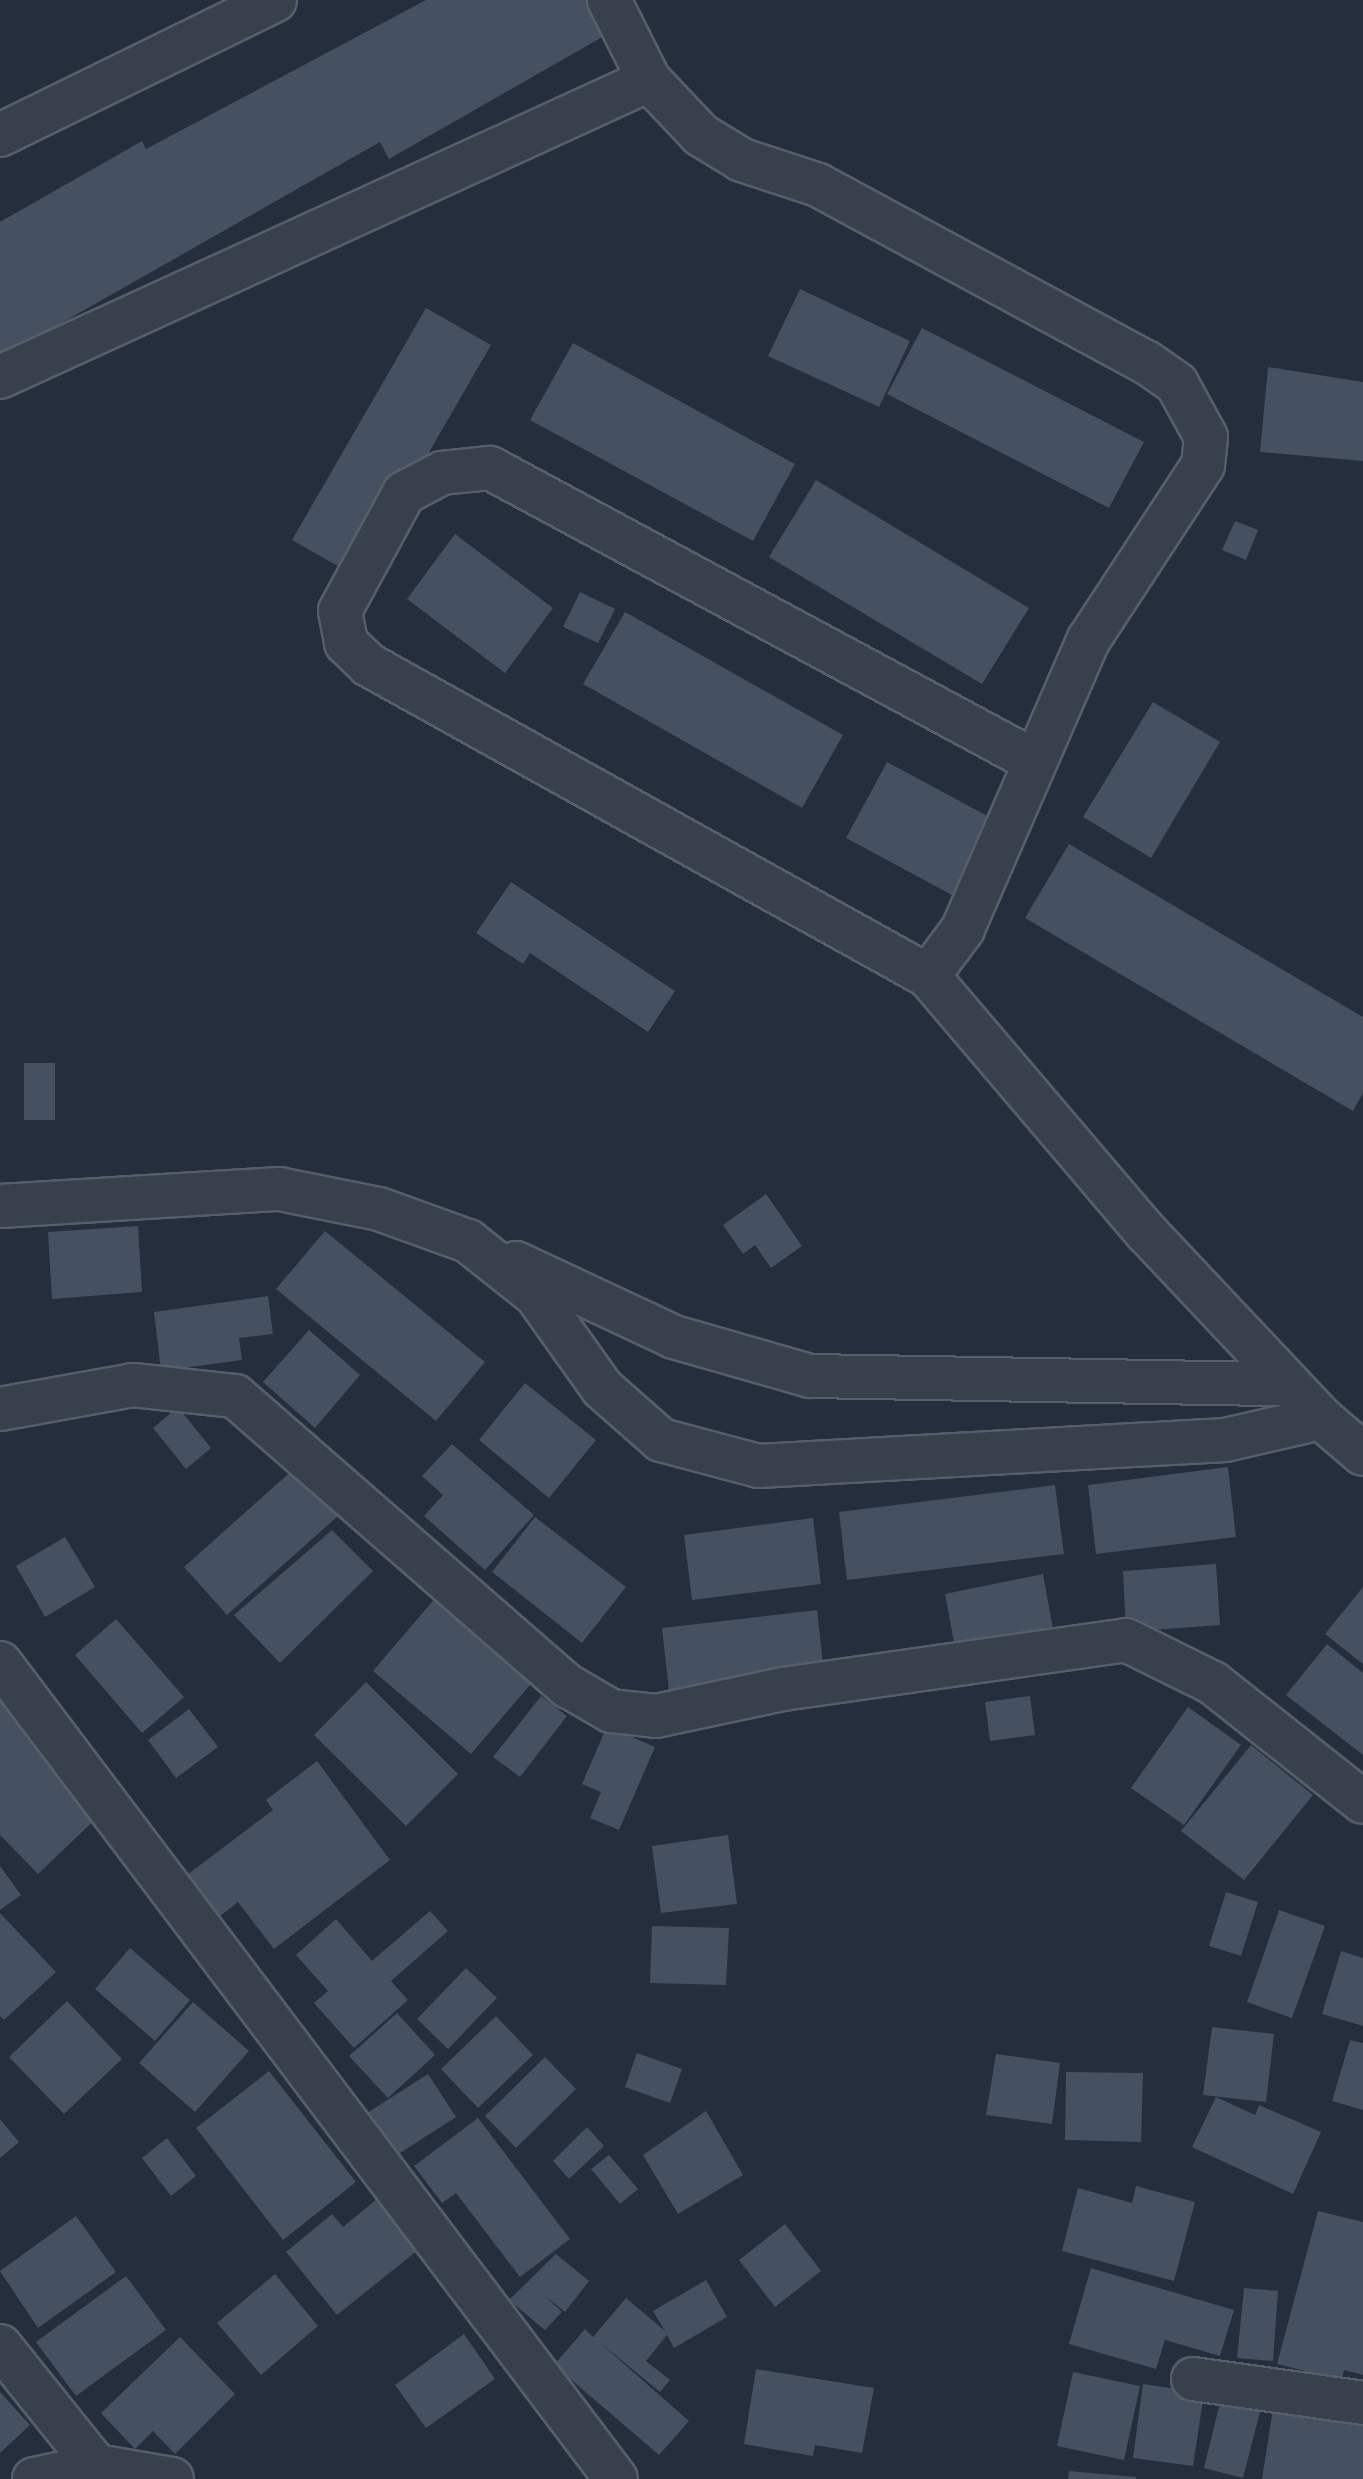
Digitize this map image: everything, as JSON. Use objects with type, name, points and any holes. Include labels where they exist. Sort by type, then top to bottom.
[{"type":"street","points":[[0,135],[275,0]]},
{"type":"street","points":[[609,0],[649,80],[701,135],[742,160],[818,185],[1146,362],[1177,384],[1197,412],[1206,437],[1203,465],[1088,641],[963,929],[928,976]]},
{"type":"street","points":[[0,377],[649,80]]},
{"type":"street","points":[[1034,761],[490,468],[442,473],[404,493],[357,571],[340,611],[346,643],[369,665],[928,976],[1146,1232],[1321,1418],[1363,1454]]},
{"type":"street","points":[[0,1206],[279,1189],[379,1209],[468,1241],[674,1337],[810,1376],[1288,1384]]},
{"type":"street","points":[[468,1241],[536,1295],[602,1388],[661,1440],[759,1466],[1225,1440],[1321,1418]]},
{"type":"street","points":[[0,1409],[133,1385],[235,1396],[568,1686],[611,1711],[656,1716],[783,1689],[1126,1640],[1213,1683],[1363,1802]]},
{"type":"street","points":[[0,1663],[616,2479]]},
{"type":"street","points":[[0,2346],[96,2466]]},
{"type":"street","points":[[1193,2379],[1363,2403]]},
{"type":"street","points":[[34,2479],[96,2466],[172,2479]]},
{"type":"building","points":[[426,0],[602,0],[618,28],[389,159],[380,142],[0,358],[0,222],[142,141],[146,149]]},
{"type":"building","points":[[800,289],[910,341],[879,407],[768,356]]},
{"type":"building","points":[[426,308],[491,345],[357,577],[292,540]]},
{"type":"building","points":[[922,328],[1144,442],[1109,508],[887,394]]},
{"type":"building","points":[[573,343],[795,464],[753,541],[530,420]]},
{"type":"building","points":[[1268,367],[1363,382],[1363,461],[1260,452]]},
{"type":"building","points":[[816,480],[1029,608],[982,684],[769,557]]},
{"type":"building","points":[[1235,521],[1258,530],[1246,560],[1222,550]]},
{"type":"building","points":[[455,534],[553,608],[505,673],[407,599]]},
{"type":"building","points":[[580,592],[615,609],[598,643],[563,627]]},
{"type":"building","points":[[625,612],[843,735],[802,808],[583,684]]},
{"type":"building","points":[[1153,702],[1220,742],[1151,858],[1083,817]]},
{"type":"building","points":[[887,762],[993,819],[952,895],[846,838]]},
{"type":"building","points":[[1069,844],[1363,1017],[1363,1093],[1353,1111],[1025,918]]},
{"type":"building","points":[[511,882],[675,991],[648,1032],[530,953],[523,964],[476,933]]},
{"type":"building","points":[[24,1063],[55,1063],[55,1120],[24,1120]]},
{"type":"building","points":[[766,1194],[802,1246],[771,1268],[755,1245],[743,1254],[723,1225]]},
{"type":"building","points":[[138,1226],[142,1292],[52,1299],[48,1232]]},
{"type":"building","points":[[325,1231],[485,1362],[436,1421],[276,1289]]},
{"type":"building","points":[[268,1296],[273,1334],[239,1338],[242,1360],[161,1371],[154,1312]]},
{"type":"building","points":[[309,1330],[360,1375],[315,1428],[263,1382]]},
{"type":"building","points":[[525,1383],[596,1440],[549,1498],[479,1440]]},
{"type":"building","points":[[178,1407],[211,1448],[186,1469],[153,1428]]},
{"type":"building","points":[[452,1444],[534,1515],[485,1570],[424,1516],[443,1495],[422,1476]]},
{"type":"building","points":[[296,1467],[339,1515],[227,1615],[184,1567]]},
{"type":"building","points":[[1228,1467],[1236,1537],[1096,1554],[1088,1485]]},
{"type":"building","points":[[1055,1485],[1064,1554],[847,1580],[839,1512]]},
{"type":"building","points":[[535,1517],[626,1587],[582,1643],[492,1572]]},
{"type":"building","points":[[813,1518],[821,1584],[692,1600],[684,1535]]},
{"type":"building","points":[[332,1530],[373,1571],[280,1663],[234,1615]]},
{"type":"building","points":[[65,1537],[95,1587],[45,1617],[16,1566]]},
{"type":"building","points":[[1216,1564],[1220,1625],[1126,1632],[1123,1571]]},
{"type":"building","points":[[1043,1574],[1054,1634],[956,1653],[945,1594]]},
{"type":"building","points":[[1363,1587],[1363,1664],[1325,1634]]},
{"type":"building","points":[[437,1596],[535,1679],[471,1754],[373,1671]]},
{"type":"building","points":[[817,1610],[824,1673],[669,1691],[662,1628]]},
{"type":"building","points":[[116,1619],[184,1697],[142,1733],[75,1655]]},
{"type":"building","points":[[1327,1644],[1363,1673],[1363,1755],[1286,1695]]},
{"type":"building","points":[[366,1682],[458,1774],[406,1826],[314,1735]]},
{"type":"building","points":[[541,1696],[567,1716],[520,1777],[493,1757]]},
{"type":"building","points":[[1030,1696],[1035,1735],[990,1741],[985,1702]]},
{"type":"building","points":[[0,1699],[105,1810],[38,1874],[0,1835]]},
{"type":"building","points":[[1188,1707],[1241,1745],[1184,1825],[1131,1788]]},
{"type":"building","points":[[189,1709],[218,1747],[176,1778],[148,1740]]},
{"type":"building","points":[[607,1726],[655,1747],[619,1830],[590,1818],[601,1792],[582,1784]]},
{"type":"building","points":[[1251,1745],[1313,1795],[1244,1880],[1181,1831]]},
{"type":"building","points":[[317,1761],[390,1860],[274,1949],[238,1902],[211,1923],[179,1881],[273,1810],[266,1800]]},
{"type":"building","points":[[728,1835],[737,1904],[661,1913],[652,1846]]},
{"type":"building","points":[[0,1866],[21,1895],[0,1910]]},
{"type":"building","points":[[1226,1892],[1258,1902],[1241,1956],[1209,1946]]},
{"type":"building","points":[[1279,1910],[1325,1926],[1292,2018],[1247,2002]]},
{"type":"building","points":[[430,1911],[448,1931],[391,1981],[408,2000],[354,2048],[314,2003],[328,1991],[296,1955],[336,1919],[372,1961]]},
{"type":"building","points":[[0,1913],[56,1972],[4,2020],[0,2016]]},
{"type":"building","points":[[652,1926],[729,1928],[726,1985],[650,1983]]},
{"type":"building","points":[[130,1948],[190,2000],[155,2041],[95,1989]]},
{"type":"building","points":[[1341,1951],[1363,1958],[1363,2026],[1322,2014]]},
{"type":"building","points":[[466,1968],[497,1998],[448,2049],[417,2019]]},
{"type":"building","points":[[67,2001],[122,2059],[64,2114],[9,2057]]},
{"type":"building","points":[[193,2002],[249,2051],[195,2112],[139,2063]]},
{"type":"building","points":[[397,2013],[435,2055],[388,2098],[349,2056]]},
{"type":"building","points":[[496,2016],[533,2055],[478,2108],[441,2069]]},
{"type":"building","points":[[1212,2027],[1274,2034],[1266,2102],[1203,2095]]},
{"type":"building","points":[[1350,2040],[1363,2043],[1363,2110],[1332,2101]]},
{"type":"building","points":[[637,2053],[682,2069],[670,2103],[625,2087]]},
{"type":"building","points":[[996,2054],[1060,2063],[1052,2124],[986,2115]]},
{"type":"building","points":[[545,2057],[576,2089],[516,2148],[485,2116]]},
{"type":"building","points":[[269,2071],[356,2182],[283,2240],[196,2128]]},
{"type":"building","points":[[1066,2072],[1143,2073],[1141,2142],[1065,2140]]},
{"type":"building","points":[[428,2074],[456,2117],[394,2157],[367,2113]]},
{"type":"building","points":[[1216,2097],[1255,2115],[1259,2105],[1321,2132],[1293,2194],[1192,2147]]},
{"type":"building","points":[[706,2111],[743,2175],[678,2214],[643,2155]]},
{"type":"building","points":[[478,2118],[570,2239],[520,2277],[456,2193],[442,2203],[414,2166]]},
{"type":"building","points":[[0,2119],[19,2142],[0,2158]]},
{"type":"building","points":[[587,2127],[604,2146],[569,2179],[553,2161]]},
{"type":"building","points":[[167,2138],[196,2176],[171,2196],[142,2158]]},
{"type":"building","points":[[609,2155],[638,2189],[620,2204],[591,2169]]},
{"type":"building","points":[[1136,2186],[1195,2202],[1174,2281],[1062,2251],[1078,2188],[1132,2203]]},
{"type":"building","points":[[377,2199],[418,2250],[337,2315],[286,2252],[332,2214],[343,2227]]},
{"type":"building","points":[[1318,2211],[1363,2222],[1363,2375],[1344,2370],[1342,2380],[1277,2364]]},
{"type":"building","points":[[76,2216],[116,2272],[38,2328],[0,2271]]},
{"type":"building","points":[[785,2224],[821,2271],[775,2307],[739,2260]]},
{"type":"building","points":[[556,2254],[589,2281],[565,2312],[544,2295],[562,2312],[545,2330],[509,2300]]},
{"type":"building","points":[[1091,2268],[1234,2310],[1220,2356],[1165,2340],[1156,2369],[1069,2344]]},
{"type":"building","points":[[275,2274],[318,2326],[261,2375],[217,2323]]},
{"type":"building","points":[[126,2276],[166,2330],[76,2396],[36,2342]]},
{"type":"building","points":[[706,2280],[727,2317],[674,2348],[667,2335],[646,2361],[670,2380],[660,2392],[598,2341],[689,2421],[659,2455],[554,2365],[585,2329],[593,2337],[626,2298],[665,2331],[653,2311]]},
{"type":"building","points":[[1244,2288],[1278,2291],[1273,2361],[1237,2358]]},
{"type":"building","points":[[464,2334],[495,2379],[426,2428],[395,2385]]},
{"type":"building","points":[[180,2337],[235,2394],[175,2454],[153,2431],[135,2449],[101,2413]]},
{"type":"building","points":[[756,2369],[874,2388],[862,2453],[815,2445],[813,2456],[744,2444]]},
{"type":"building","points":[[1073,2372],[1140,2386],[1124,2460],[1057,2446]]},
{"type":"building","points":[[1143,2384],[1204,2393],[1193,2466],[1133,2458]]},
{"type":"building","points":[[0,2392],[30,2425],[0,2453]]},
{"type":"building","points":[[1222,2394],[1262,2404],[1243,2478],[1204,2468]]},
{"type":"building","points":[[1274,2402],[1363,2415],[1363,2479],[1262,2479]]},
{"type":"building","points":[[1069,2471],[1136,2477],[1136,2479],[1068,2479]]}]
